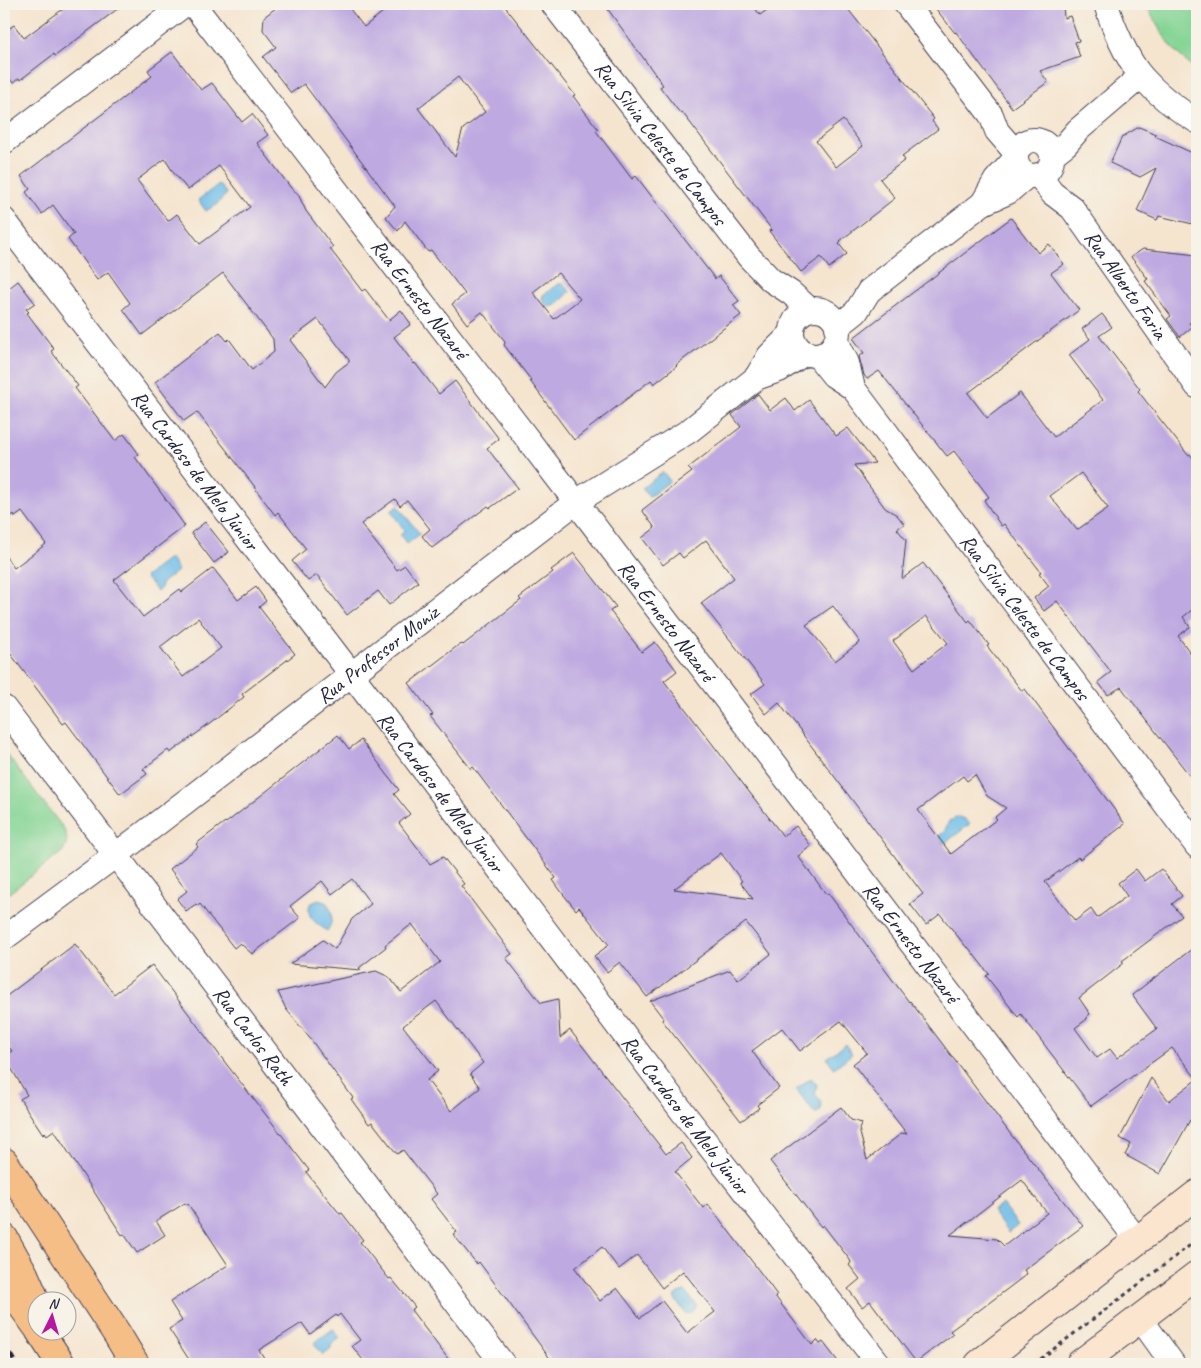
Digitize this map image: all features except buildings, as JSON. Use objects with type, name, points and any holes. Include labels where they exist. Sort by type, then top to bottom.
[{"type":"highway","points":[[4,1162],[135,1364]]},
{"type":"highway","points":[[4,1238],[31,1290]]},
{"type":"highway","points":[[4,1281],[48,1341]]},
{"type":"street","points":[[4,142],[185,4]]},
{"type":"street","name":"Rua Ernesto Nazaré","points":[[193,4],[576,502],[1137,1240]]},
{"type":"street","name":"Rua Silvia Celeste de Campos","points":[[552,4],[749,257],[771,280],[779,302],[815,323],[847,363],[853,388]]},
{"type":"street","name":"Rua Alberto Faria","points":[[906,4],[990,115],[998,131],[1034,157],[1052,193],[1072,208],[1197,386]]},
{"type":"street","points":[[1106,4],[1117,35],[1141,76],[1185,114],[1197,121]]},
{"type":"street","name":"Rua Professor Moniz","points":[[756,378],[769,356],[815,323],[856,312],[869,291],[983,203],[996,180],[1034,157],[1066,144],[1078,130],[1141,76]]},
{"type":"street","name":"Rua Cardoso de Melo Júnior","points":[[4,220],[685,1115],[878,1364]]},
{"type":"street","name":"Rua Professor Moniz","points":[[4,938],[116,856],[576,502],[689,430],[756,378],[779,370],[811,354],[827,351],[815,323]]},
{"type":"street","name":"Rua Silvia Celeste de Campos","points":[[815,323],[798,347],[811,354],[833,375],[853,388],[1197,846]]},
{"type":"street","name":"Rua Carlos Rath","points":[[4,708],[503,1364]]},
{"type":"street","points":[[979,1364],[1197,1194]]},
{"type":"street","points":[[1080,1364],[1197,1274]]},
{"type":"street","points":[[1140,1318],[1173,1364]]},
{"type":"path","points":[[1034,1364],[1197,1240]]},
{"type":"green space","points":[[1146,4],[1197,4],[1197,70],[1173,49]]},
{"type":"green space","points":[[4,751],[64,829],[67,841],[62,852],[4,897]]},
{"type":"water","points":[[219,184],[227,194],[216,205],[206,211],[198,200]]},
{"type":"water","points":[[558,284],[564,284],[570,292],[557,305],[548,307],[542,299],[543,295]]},
{"type":"water","points":[[663,472],[670,481],[649,497],[642,488]]},
{"type":"water","points":[[398,506],[420,534],[407,544],[400,535],[405,531],[391,511]]},
{"type":"water","points":[[170,558],[178,570],[161,584],[161,588],[157,591],[145,577]]},
{"type":"water","points":[[958,817],[965,819],[970,824],[944,844],[939,836],[945,830],[949,821]]},
{"type":"water","points":[[318,900],[326,902],[331,912],[332,920],[327,931],[313,920],[309,913],[310,904]]},
{"type":"water","points":[[845,1044],[852,1054],[834,1068],[827,1058]]},
{"type":"water","points":[[811,1078],[817,1085],[815,1094],[821,1101],[821,1110],[815,1114],[796,1089]]},
{"type":"water","points":[[1002,1204],[1018,1225],[1008,1233],[992,1211]]},
{"type":"water","points":[[685,1291],[697,1306],[692,1313],[686,1314],[674,1298],[678,1293]]},
{"type":"water","points":[[333,1329],[340,1338],[323,1355],[314,1343]]},
{"type":"railway","points":[[4,1343],[16,1364]]}]
